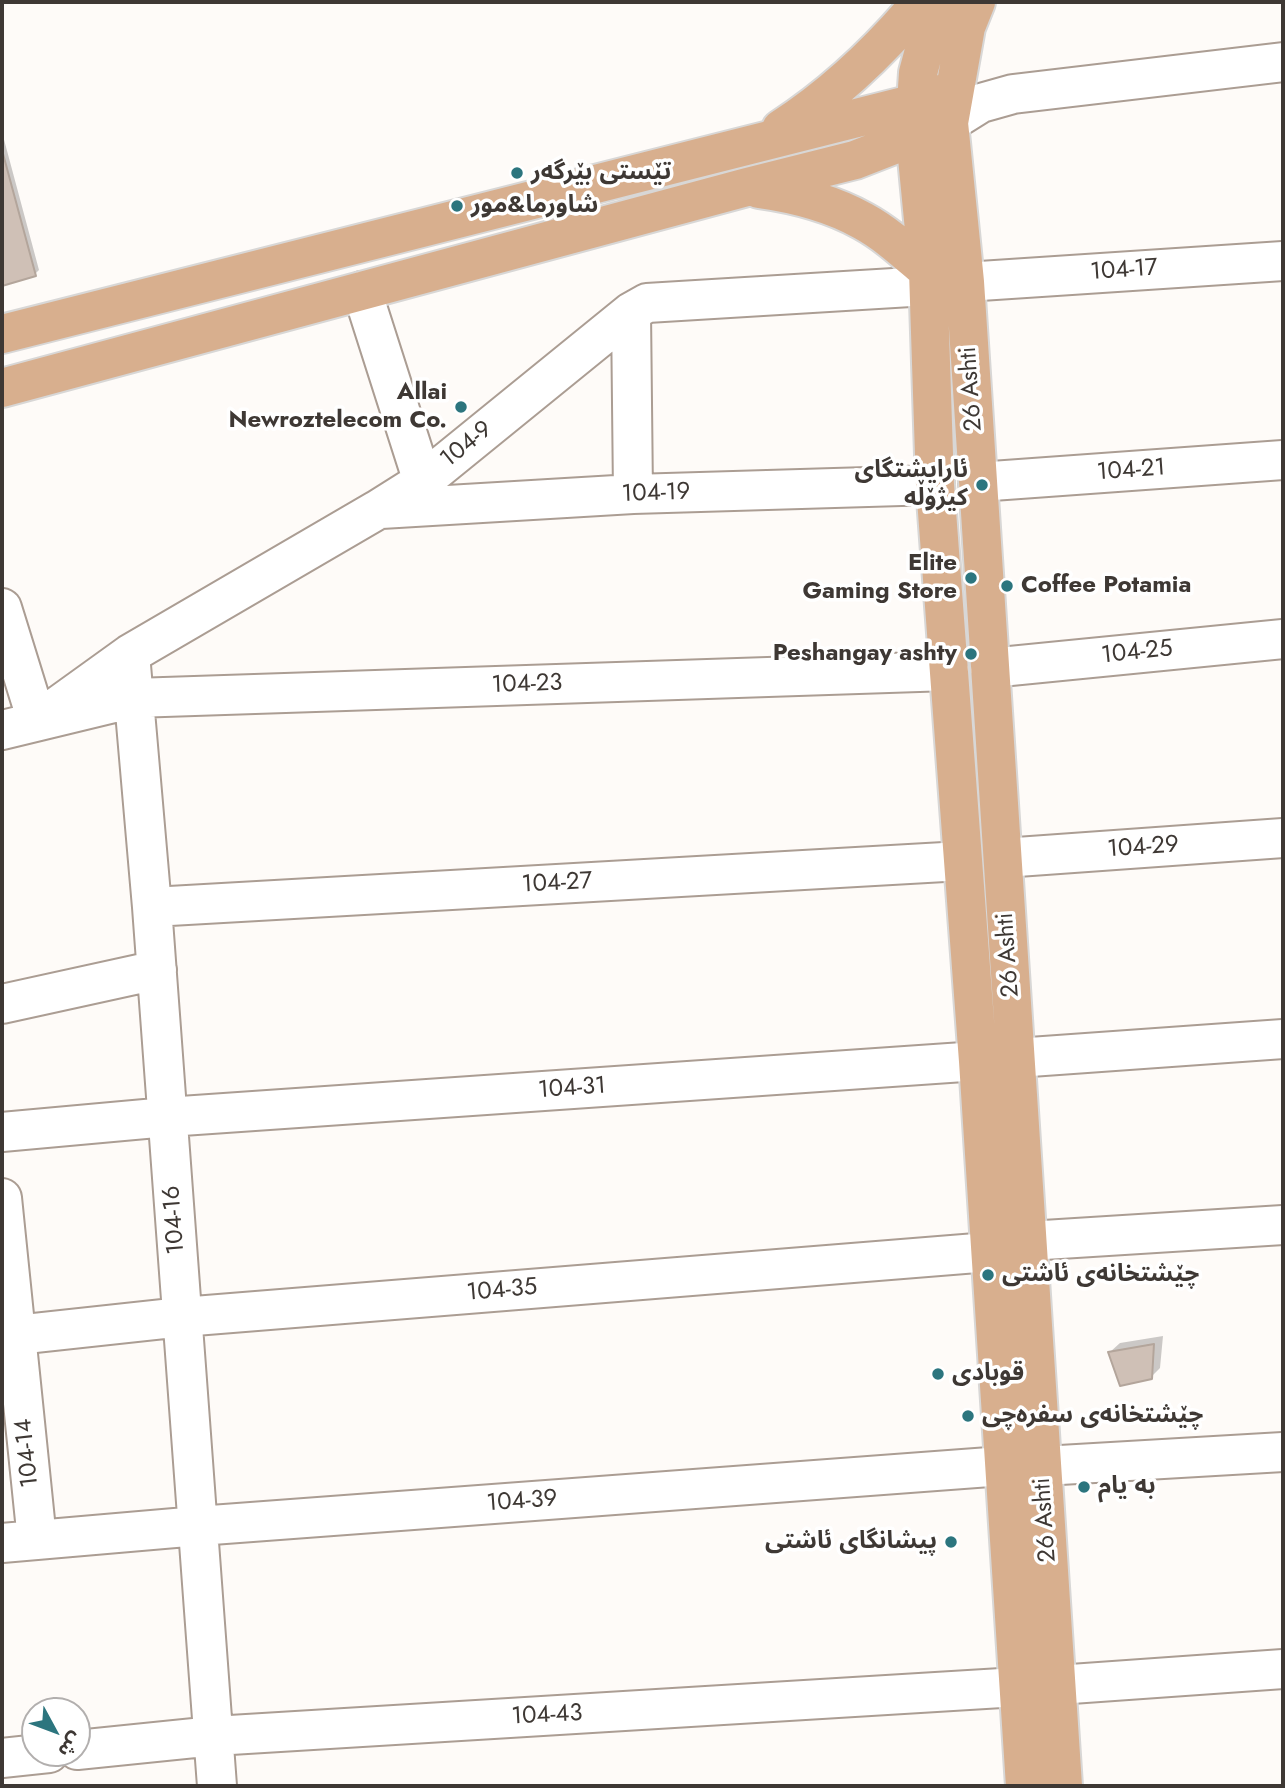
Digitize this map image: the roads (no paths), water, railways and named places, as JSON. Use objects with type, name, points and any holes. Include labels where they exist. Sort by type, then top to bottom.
[{"type":"main road","points":[[761,142],[806,112],[864,65],[921,2]]},
{"type":"main road","points":[[933,113],[918,74],[937,2]]},
{"type":"main road","points":[[2,388],[855,160],[933,113],[976,2]]},
{"type":"main road","points":[[2,334],[761,142],[933,113]]},
{"type":"main road","name":"26 Ashti","points":[[933,113],[928,279],[935,485],[978,1061],[1025,1786]]},
{"type":"main road","name":"26 Ashti","points":[[933,113],[965,282],[1063,1786]]},
{"type":"main road","points":[[747,187],[787,192],[863,221],[897,244],[928,279]]},
{"type":"street","points":[[933,113],[1013,93],[1283,62]]},
{"type":"street","name":"104-17","points":[[965,282],[1283,261]]},
{"type":"street","name":"104-9","points":[[427,493],[631,312],[647,303],[928,279]]},
{"type":"street","points":[[362,291],[427,493]]},
{"type":"street","points":[[631,312],[633,494]]},
{"type":"street","name":"104-21","points":[[978,482],[1283,460]]},
{"type":"street","name":"104-19","points":[[130,654],[377,510],[427,493],[633,494],[935,485]]},
{"type":"street","points":[[2,608],[20,726],[130,654]]},
{"type":"street","name":"104-25","points":[[990,667],[1283,639]]},
{"type":"street","name":"104-16","points":[[130,654],[119,701],[152,907],[217,1786]]},
{"type":"street","name":"104-23","points":[[20,726],[119,701],[949,671]]},
{"type":"street","name":"104-29","points":[[1003,858],[1283,838]]},
{"type":"street","name":"104-27","points":[[152,907],[962,861]]},
{"type":"street","points":[[2,1004],[157,970]]},
{"type":"street","points":[[1016,1058],[1283,1039]]},
{"type":"street","name":"104-31","points":[[2,1132],[167,1117],[978,1061]]},
{"type":"street","name":"104-14","points":[[2,1198],[4,1242],[16,1335],[19,1542]]},
{"type":"street","points":[[1028,1241],[1283,1225]]},
{"type":"street","name":"104-35","points":[[16,1335],[182,1317],[989,1252]]},
{"type":"street","name":"104-39","points":[[19,1542],[198,1526],[1003,1466],[1283,1452]]},
{"type":"street","points":[[1057,1685],[1283,1669]]},
{"type":"street","name":"104-43","points":[[91,1749],[214,1736],[1018,1687]]},
{"type":"street","points":[[2,1758],[21,1756]]},
{"type":"place","name":"تێستی بێرگەر","points":[[517,173]]},
{"type":"place","name":"شاورما&مور","points":[[457,206]]},
{"type":"place","name":"Allai Newroztelecom Co.","points":[[461,407]]},
{"type":"place","name":"ئارایشتگای کیژۆڵە","points":[[982,485]]},
{"type":"place","name":"Elite Gaming Store","points":[[971,578]]},
{"type":"place","name":"Coffee Potamia","points":[[1007,586]]},
{"type":"place","name":"Peshangay ashty","points":[[971,654]]},
{"type":"place","name":"چێشتخانەی ئاشتی","points":[[988,1275]]},
{"type":"place","name":"قوبادی","points":[[938,1374]]},
{"type":"place","name":"چێشتخانەی سفرەچی","points":[[968,1416]]},
{"type":"place","name":"به يام","points":[[1084,1487]]},
{"type":"place","name":"پیشانگای ئاشتی","points":[[951,1542]]}]
